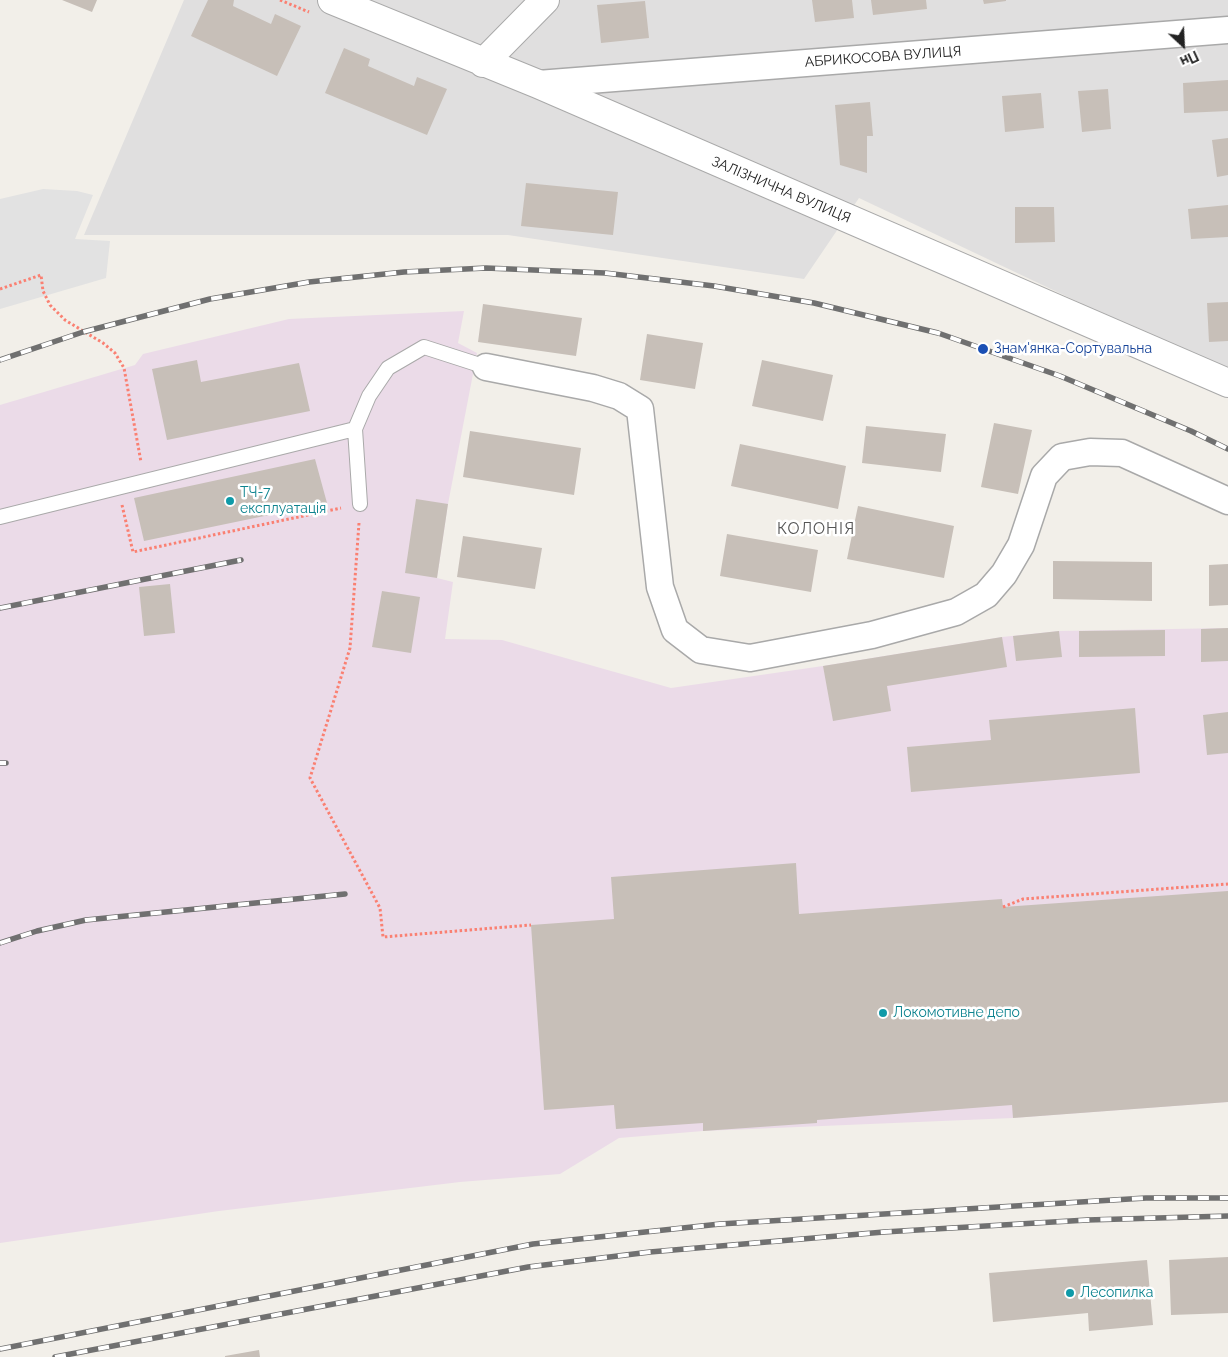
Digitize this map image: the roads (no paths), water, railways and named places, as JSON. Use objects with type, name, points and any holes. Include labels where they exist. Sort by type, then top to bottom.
[{"type":"street","name":"ЗАЛІЗНИЧНА ВУЛИЦЯ","points":[[332,0],[538,84],[1228,383]]},
{"type":"street","points":[[483,63],[545,0]]},
{"type":"street","name":"АБРИКОСОВА ВУЛИЦЯ","points":[[538,84],[1228,30]]},
{"type":"street","points":[[486,367],[593,388],[619,396],[640,409],[660,587],[675,630],[701,650],[750,658],[872,635],[956,612],[986,595],[1004,574],[1020,545],[1044,476],[1062,457],[1090,452],[1122,453],[1228,501]]},
{"type":"lane","points":[[360,504],[355,428],[369,396],[388,368],[424,347],[486,367]]},
{"type":"lane","points":[[0,517],[355,428]]},
{"type":"railway","points":[[0,360],[83,332],[210,299],[309,282],[404,272],[486,268],[605,273],[714,286],[814,303],[938,333],[1060,376],[1191,431],[1228,449]]},
{"type":"railway","points":[[0,608],[241,560]]},
{"type":"railway","points":[[0,763],[6,763]]},
{"type":"railway","points":[[0,943],[37,931],[86,920],[345,894]]},
{"type":"railway","points":[[0,1349],[533,1244],[720,1224],[1146,1198],[1228,1198]]},
{"type":"railway","points":[[55,1357],[528,1267],[650,1252],[884,1232],[1087,1220],[1228,1216]]},
{"type":"place","name":"Знам'янка-Сортувальна","points":[[983,349]]},
{"type":"place","name":"ТЧ-7 експлуатація","points":[[230,501]]},
{"type":"place","name":"Локомотивне депо","points":[[883,1013]]},
{"type":"place","name":"Лесопилка","points":[[1070,1293]]},
{"type":"district","name":"КОЛОНІЯ","points":[[816,529]]}]
